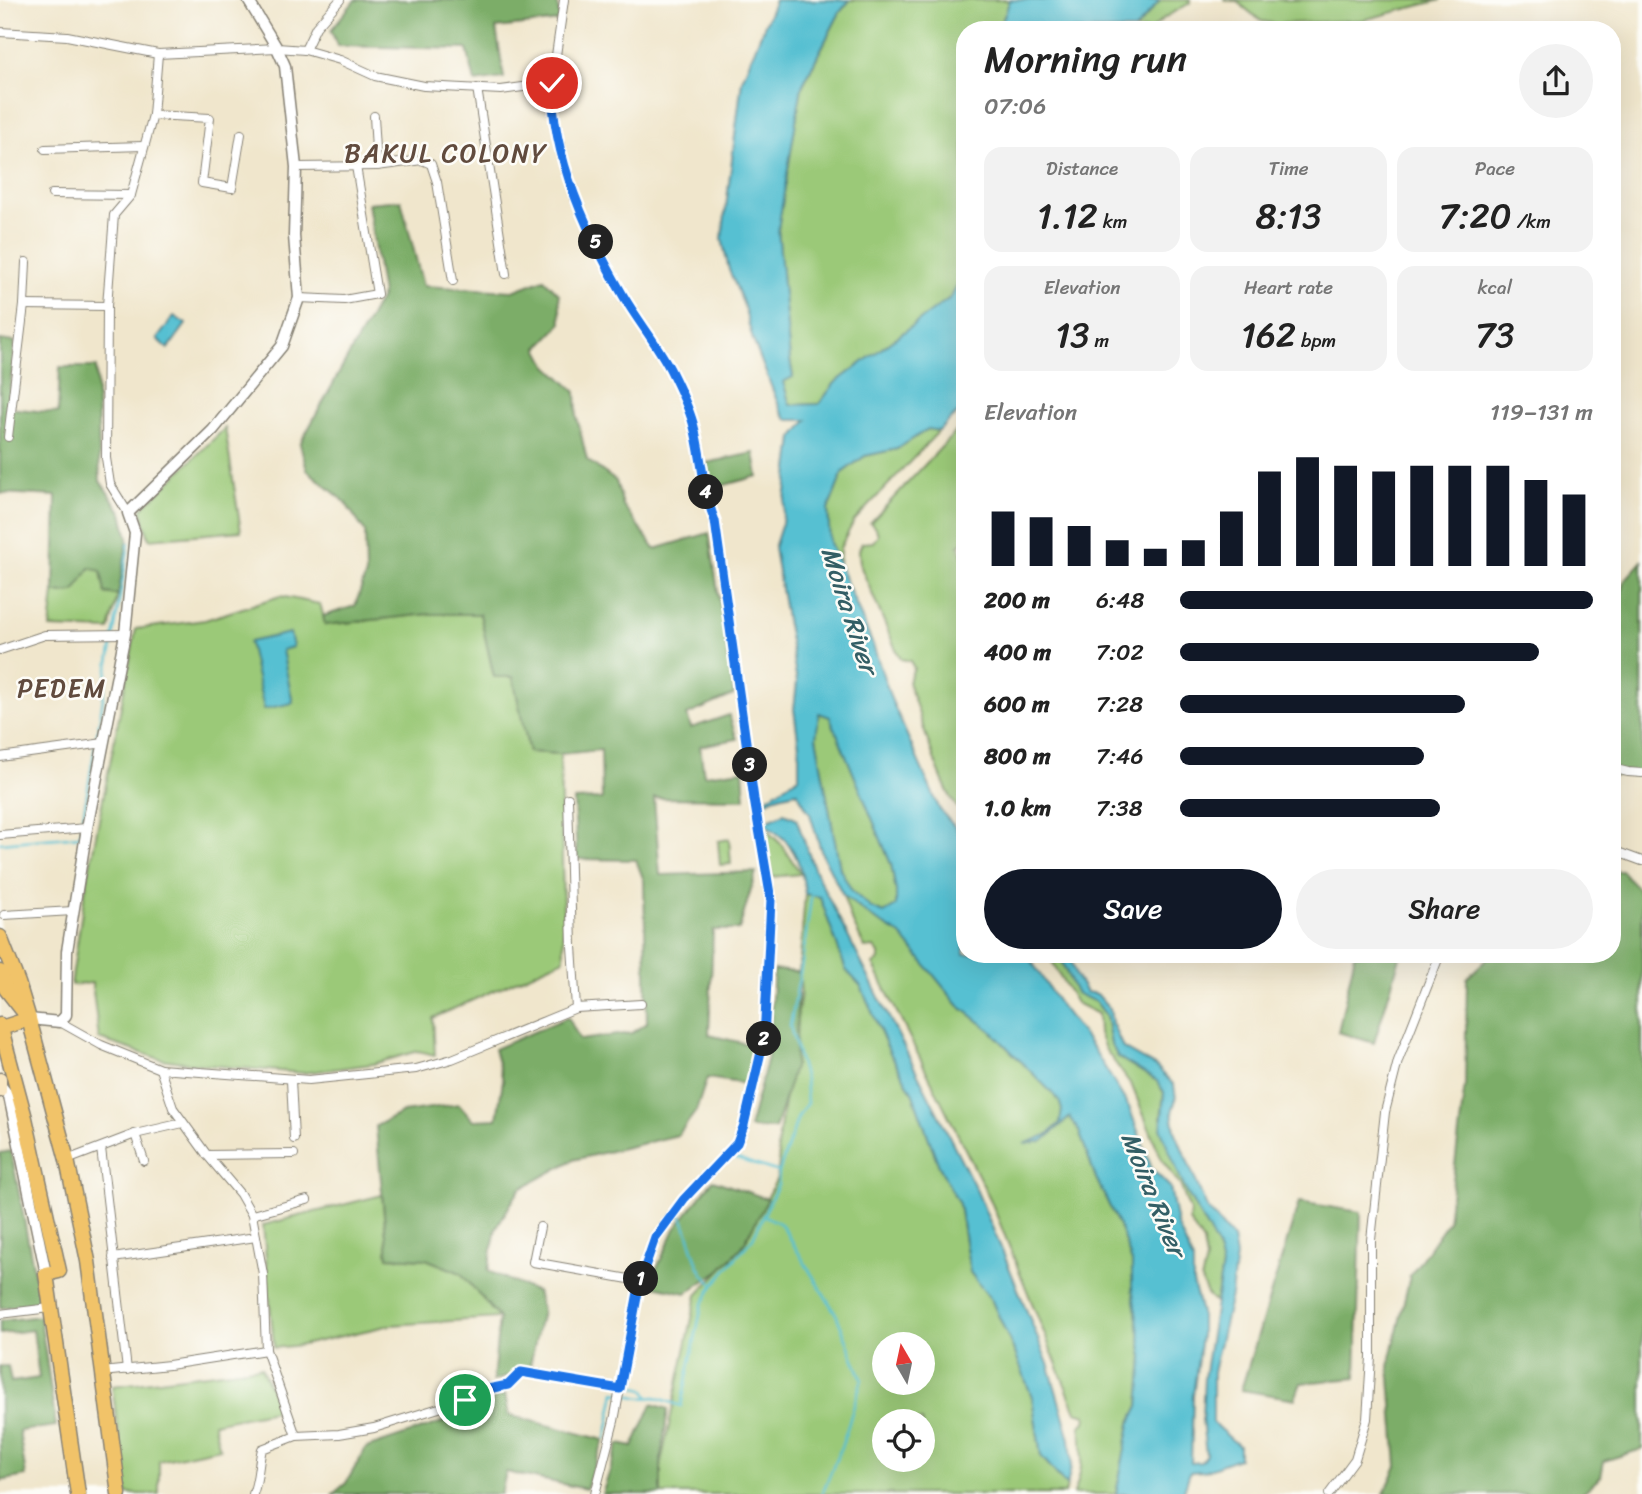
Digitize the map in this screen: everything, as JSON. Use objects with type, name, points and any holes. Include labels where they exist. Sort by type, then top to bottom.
[{"type":"highway","points":[[0,937],[29,1018],[67,1160],[88,1261],[118,1494]]},
{"type":"highway","points":[[0,972],[6,989],[29,1018]]},
{"type":"highway","points":[[29,1018],[0,1028],[25,1118],[59,1271],[46,1274],[78,1494]]},
{"type":"street","points":[[128,513],[214,430],[282,346],[299,298],[294,236],[296,167],[285,66],[278,48],[248,0]]},
{"type":"street","points":[[305,50],[316,27],[340,0]]},
{"type":"street","points":[[564,0],[552,83],[552,109],[563,159],[576,202],[623,296],[670,368],[693,421],[707,501],[715,521],[771,900],[764,1039],[744,1125],[737,1143],[684,1199],[655,1238],[640,1281],[614,1421],[594,1494]]},
{"type":"street","points":[[0,32],[67,36],[158,54],[278,48],[305,50],[340,60],[375,76],[424,86],[501,90],[552,83]]},
{"type":"street","points":[[60,1022],[66,1014],[67,951],[73,911],[125,634],[135,533],[128,513],[110,484],[106,458],[107,306],[114,215],[131,195],[153,116],[158,54]]},
{"type":"street","points":[[477,88],[506,274]]},
{"type":"street","points":[[153,116],[209,118],[202,183],[233,188],[242,134]]},
{"type":"street","points":[[374,116],[377,166]]},
{"type":"street","points":[[45,149],[143,146]]},
{"type":"street","points":[[296,167],[377,166],[422,160],[431,164],[437,182],[453,281]]},
{"type":"street","points":[[299,298],[344,300],[377,294],[356,166]]},
{"type":"street","points":[[52,194],[131,195]]},
{"type":"street","points":[[8,437],[24,305],[26,262]]},
{"type":"street","points":[[24,305],[107,306]]},
{"type":"street","points":[[0,650],[45,635],[125,634]]},
{"type":"street","points":[[0,757],[104,743]]},
{"type":"street","points":[[1621,770],[1642,773]]},
{"type":"street","points":[[568,798],[576,1008]]},
{"type":"street","points":[[0,835],[87,828]]},
{"type":"street","points":[[1621,853],[1642,861]]},
{"type":"street","points":[[4,915],[73,911]]},
{"type":"street","points":[[1329,1494],[1355,1459],[1367,1419],[1371,1357],[1371,1240],[1385,1112],[1398,1062],[1436,963]]},
{"type":"street","points":[[29,1018],[60,1022],[101,1045],[160,1069],[309,1080],[416,1069],[452,1059],[576,1008],[641,1004]]},
{"type":"street","points":[[160,1069],[173,1108],[240,1194],[252,1215],[263,1274],[266,1350],[296,1436]]},
{"type":"street","points":[[291,1080],[294,1139]]},
{"type":"street","points":[[1,1085],[9,1096],[46,1274]]},
{"type":"street","points":[[67,1160],[135,1133],[183,1123]]},
{"type":"street","points":[[135,1133],[144,1161]]},
{"type":"street","points":[[101,1148],[127,1370]]},
{"type":"street","points":[[207,1155],[294,1154]]},
{"type":"street","points":[[252,1215],[307,1200]]},
{"type":"street","points":[[540,1227],[533,1262],[640,1281]]},
{"type":"street","points":[[113,1258],[256,1237]]},
{"type":"street","points":[[0,1314],[50,1308]]},
{"type":"street","points":[[101,1372],[266,1350]]},
{"type":"street","points":[[253,1494],[260,1474],[262,1450],[296,1436],[339,1434],[374,1428],[465,1400],[483,1390],[508,1385],[521,1372],[620,1388]]},
{"type":"green space","points":[[355,0],[557,0],[560,21],[496,28],[504,78],[475,82],[467,49],[337,46],[331,30]]},
{"type":"green space","points":[[850,0],[1010,0],[1002,21],[956,21],[956,289],[952,297],[835,383],[819,404],[790,405],[783,382],[793,376],[778,229],[802,87],[840,12]]},
{"type":"green space","points":[[1160,0],[1190,0],[1190,3],[1161,21],[1142,21]]},
{"type":"green space","points":[[1223,0],[1441,0],[1363,20],[1342,21],[1261,21],[1236,1]]},
{"type":"green space","points":[[401,200],[423,286],[513,291],[544,279],[559,294],[561,324],[538,348],[547,365],[576,392],[577,417],[587,460],[616,481],[623,505],[655,549],[709,533],[734,695],[687,715],[691,728],[729,715],[737,739],[700,746],[704,775],[743,770],[745,799],[654,798],[660,875],[756,872],[739,930],[713,930],[709,1035],[756,1046],[747,1084],[707,1078],[696,1111],[678,1135],[573,1160],[520,1189],[496,1228],[488,1271],[537,1292],[542,1311],[529,1370],[493,1381],[499,1318],[461,1273],[426,1259],[388,1257],[376,1126],[403,1112],[459,1104],[473,1120],[497,1119],[503,1080],[494,1049],[568,1017],[580,1040],[632,1033],[647,1023],[644,881],[636,860],[577,859],[574,800],[602,799],[601,750],[560,754],[529,752],[513,677],[494,677],[480,614],[429,614],[325,625],[323,616],[355,606],[366,574],[365,532],[344,501],[307,470],[300,444],[382,295],[368,203]]},
{"type":"green space","points":[[0,340],[15,342],[8,408],[58,413],[60,367],[96,367],[100,481],[122,513],[128,538],[118,595],[105,593],[101,571],[90,568],[74,592],[54,593],[56,496],[0,493]]},
{"type":"green space","points":[[225,428],[241,531],[149,539],[141,509]]},
{"type":"green space","points":[[928,429],[939,431],[854,521],[840,548],[839,565],[830,543],[828,510],[843,472],[865,456],[897,449]]},
{"type":"green space","points":[[956,432],[956,806],[940,774],[908,682],[914,668],[910,661],[901,659],[896,650],[860,565],[859,550],[862,543],[873,542],[878,535],[876,528],[870,523]]},
{"type":"green space","points":[[754,453],[758,476],[710,489],[706,463]]},
{"type":"green space","points":[[1642,561],[1642,768],[1638,773],[1621,775],[1621,594],[1625,580]]},
{"type":"green space","points":[[89,568],[101,571],[105,593],[118,595],[109,630],[50,628],[54,593],[74,592]]},
{"type":"green space","points":[[280,596],[320,604],[326,625],[429,614],[480,614],[494,677],[513,677],[529,752],[560,754],[564,959],[433,1018],[435,1055],[418,1051],[373,1064],[303,1073],[160,1059],[99,1039],[92,983],[71,985],[84,897],[136,629],[205,620]]},
{"type":"green space","points":[[819,713],[830,716],[891,864],[896,906],[884,913],[871,908],[851,891],[840,869],[816,737]]},
{"type":"green space","points":[[764,828],[781,844],[801,874],[772,877]]},
{"type":"green space","points":[[729,839],[731,864],[720,865],[718,841]]},
{"type":"green space","points":[[1621,871],[1642,894],[1642,1449],[1604,1461],[1601,1477],[1581,1494],[1384,1494],[1397,1466],[1389,1366],[1410,1276],[1448,1221],[1465,1084],[1467,978],[1483,963],[1621,963]]},
{"type":"green space","points":[[805,894],[820,897],[846,970],[861,986],[889,1051],[912,1092],[939,1166],[959,1204],[970,1272],[992,1301],[1016,1355],[1032,1397],[1041,1456],[1067,1486],[1065,1494],[659,1494],[659,1472],[697,1295],[742,1247],[777,1178],[777,1148],[801,993],[799,972]]},
{"type":"green space","points":[[843,895],[872,918],[901,934],[958,1005],[990,1030],[1059,1100],[1062,1110],[1061,1123],[1047,1135],[1032,1142],[1043,1141],[1070,1116],[1079,1131],[1132,1262],[1132,1287],[1143,1357],[1139,1406],[1130,1424],[1116,1494],[1074,1494],[1082,1460],[1080,1427],[1085,1422],[1086,1415],[1076,1412],[990,1199],[873,964],[879,960],[879,953],[874,947],[865,948]]},
{"type":"green space","points":[[1052,963],[1062,963],[1076,992],[1096,1002],[1106,1015],[1111,1044],[1118,1057],[1157,1081],[1164,1093],[1161,1118],[1184,1187],[1217,1246],[1222,1266],[1216,1303],[1207,1294],[1201,1281],[1206,1260],[1203,1242],[1189,1221],[1190,1211],[1180,1185],[1162,1160],[1132,1086],[1105,1049],[1099,1033],[1098,1014],[1076,1003]]},
{"type":"green space","points":[[1353,963],[1398,963],[1374,1043],[1338,1032]]},
{"type":"green space","points":[[774,970],[799,972],[795,1064],[775,1129],[749,1128],[768,1057]]},
{"type":"green space","points":[[11,1151],[40,1303],[0,1308],[0,1153]]},
{"type":"green space","points":[[713,1180],[768,1199],[742,1247],[720,1270],[686,1293],[649,1285],[675,1229]]},
{"type":"green space","points":[[382,1195],[388,1257],[426,1259],[461,1273],[499,1318],[391,1325],[302,1345],[274,1348],[263,1225]]},
{"type":"green space","points":[[1299,1202],[1361,1212],[1356,1378],[1301,1383],[1295,1399],[1241,1390]]},
{"type":"green space","points":[[40,1316],[56,1426],[19,1431],[26,1476],[0,1481],[0,1366],[8,1366],[11,1382],[39,1378],[33,1330],[0,1334],[0,1321]]},
{"type":"green space","points":[[261,1367],[280,1410],[213,1423],[220,1448],[159,1461],[159,1494],[127,1494],[112,1386]]},
{"type":"green space","points":[[505,1394],[509,1415],[604,1440],[586,1489],[506,1472],[501,1494],[333,1494],[346,1483],[366,1448],[440,1423]]},
{"type":"green space","points":[[652,1404],[668,1409],[661,1457],[661,1494],[602,1494],[619,1444],[633,1447]]},
{"type":"water","name":"Moira River","points":[[775,0],[850,0],[840,12],[802,86],[778,229],[793,377],[783,382],[790,405],[819,404],[835,383],[951,297],[956,288],[956,414],[939,431],[928,429],[897,449],[865,456],[843,472],[828,510],[830,543],[873,645],[891,699],[940,810],[956,829],[956,963],[1033,963],[1057,1001],[1093,1048],[1129,1107],[1152,1169],[1170,1187],[1177,1224],[1193,1261],[1193,1283],[1201,1313],[1201,1336],[1193,1396],[1191,1463],[1201,1462],[1206,1455],[1202,1419],[1204,1378],[1222,1266],[1217,1246],[1184,1187],[1161,1130],[1164,1092],[1157,1081],[1118,1057],[1111,1044],[1106,1015],[1096,1002],[1076,993],[1062,963],[1071,963],[1086,992],[1097,994],[1110,1009],[1112,1023],[1123,1048],[1158,1068],[1174,1085],[1176,1099],[1172,1112],[1175,1131],[1207,1208],[1233,1239],[1236,1256],[1231,1295],[1213,1372],[1213,1423],[1239,1446],[1239,1458],[1204,1471],[1190,1472],[1183,1494],[1116,1494],[1130,1424],[1139,1406],[1143,1357],[1132,1287],[1132,1262],[1079,1131],[1070,1117],[1043,1141],[1024,1144],[1047,1135],[1060,1123],[1062,1110],[1059,1100],[990,1030],[958,1005],[901,935],[872,918],[843,895],[822,854],[810,814],[797,792],[766,802],[760,811],[766,821],[784,813],[796,818],[815,871],[976,1189],[1049,1366],[1070,1439],[1072,1462],[1067,1486],[1041,1456],[1032,1397],[992,1301],[970,1272],[959,1204],[939,1166],[912,1092],[889,1051],[861,986],[846,970],[820,897],[805,894],[802,873],[794,853],[786,841],[764,823],[759,814],[757,808],[761,802],[799,777],[799,746],[794,709],[797,682],[774,548],[782,523],[793,438],[807,420],[788,420],[781,411],[753,340],[743,303],[729,270],[722,239],[742,80]],"holes":[[[819,713],[830,717],[891,864],[896,906],[884,913],[871,908],[852,891],[840,869],[816,737]]]},
{"type":"water","points":[[1010,0],[1160,0],[1142,21],[1002,21]]},
{"type":"water","points":[[174,316],[186,324],[168,349],[157,339]]},
{"type":"water","points":[[290,633],[293,647],[282,650],[293,703],[264,709],[249,642]]},
{"type":"waterway","points":[[0,843],[80,836],[129,543]]},
{"type":"waterway","points":[[606,1438],[615,1392],[641,1398],[656,1397],[681,1406],[702,1305],[714,1284],[753,1238],[778,1184],[779,1172],[798,1117],[807,1103],[805,1080],[790,1026],[812,891]]},
{"type":"waterway","points":[[731,1157],[779,1172]]},
{"type":"waterway","points":[[680,1213],[697,1262],[707,1279],[714,1284]]},
{"type":"waterway","points":[[763,1215],[781,1224],[836,1314],[862,1379],[843,1442],[822,1494]]},
{"type":"waterway","points":[[628,1385],[644,1389],[648,1396]]},
{"type":"district","name":"BAKUL COLONY","points":[[446,153]]},
{"type":"district","name":"PEDEM","points":[[62,688]]},
{"type":"route","points":[[465,1400],[483,1390],[508,1385],[521,1372],[620,1389],[640,1281],[655,1238],[684,1199],[737,1143],[744,1125],[764,1039],[771,900],[715,521],[707,501],[693,421],[670,368],[623,296],[576,202],[552,109],[552,83]]}]
